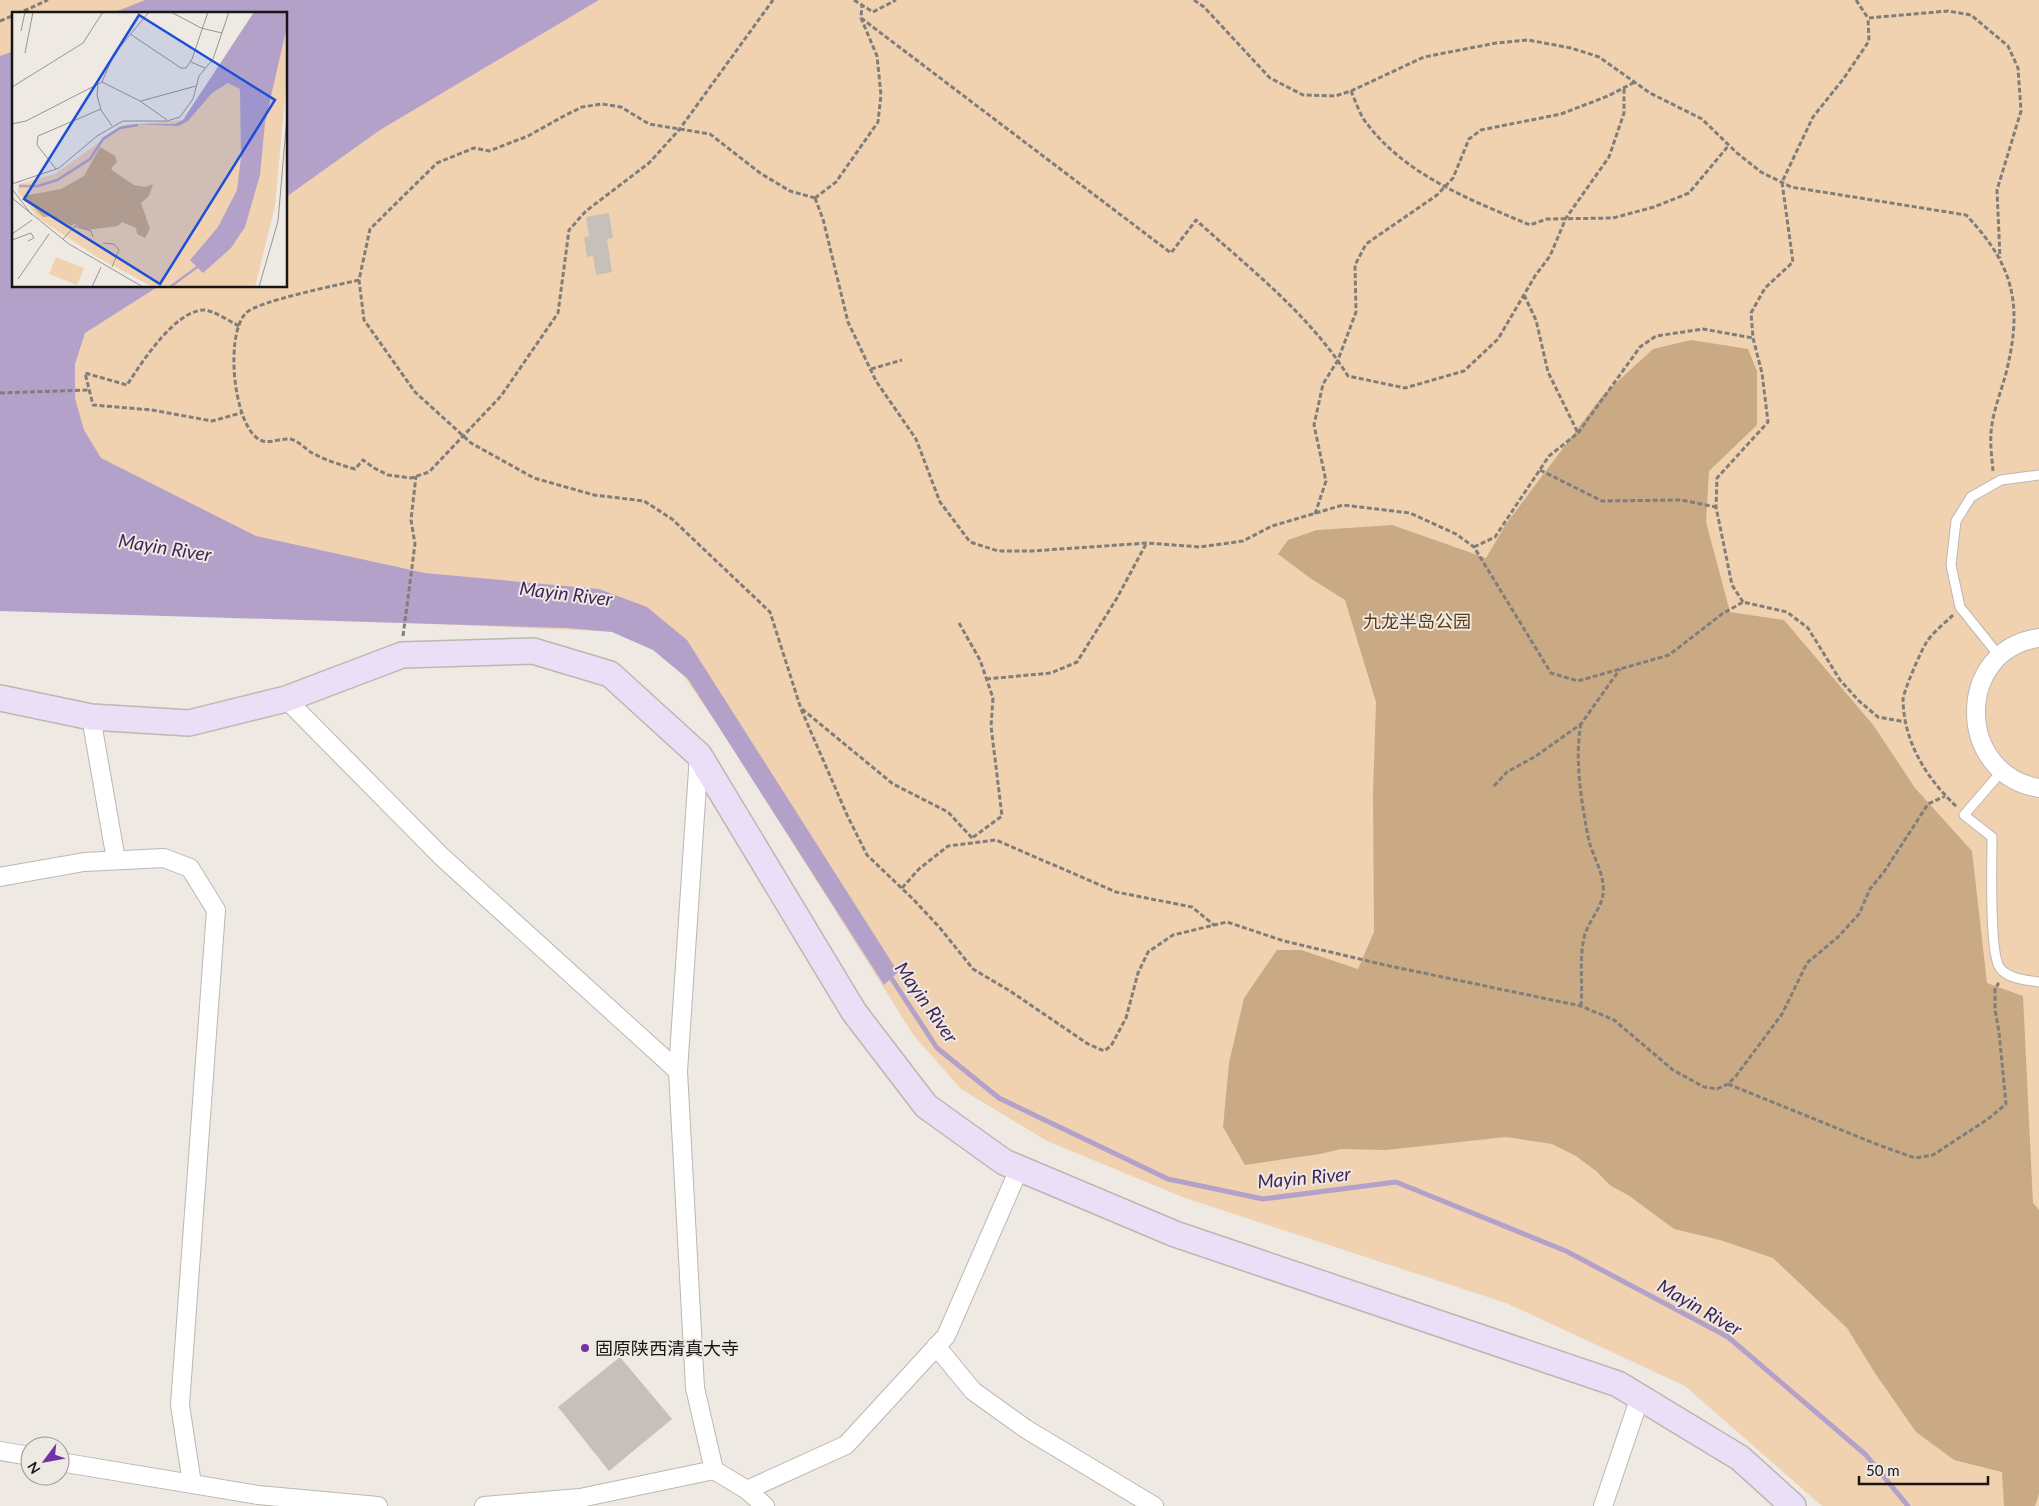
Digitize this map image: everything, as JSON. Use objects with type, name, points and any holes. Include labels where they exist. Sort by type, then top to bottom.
[{"type":"street","points":[[2039,638],[2029,640],[2007,651],[1990,667],[1979,689],[1975,712],[1978,736],[1989,758],[2006,775],[2028,786],[2039,788]]},
{"type":"street","points":[[0,698],[91,718],[189,723],[286,699],[402,655],[533,651],[610,674],[699,755],[854,1012],[926,1106],[1004,1162],[1175,1234],[1618,1384],[1740,1458],[1793,1506]]},
{"type":"street","points":[[286,699],[442,857],[678,1071]]},
{"type":"street","points":[[91,718],[116,860]]},
{"type":"street","points":[[699,755],[678,1071],[695,1388],[714,1470]]},
{"type":"street","points":[[0,877],[84,862],[164,858],[190,868],[216,910],[180,1406],[192,1484]]},
{"type":"street","points":[[747,1490],[846,1445],[946,1336],[1019,1169]]},
{"type":"street","points":[[936,1346],[973,1391],[1026,1430],[1154,1506]]},
{"type":"street","points":[[1603,1506],[1640,1397]]},
{"type":"street","points":[[0,1451],[20,1454]]},
{"type":"street","points":[[70,1464],[258,1495],[378,1506]]},
{"type":"street","points":[[484,1506],[580,1498],[714,1470],[747,1490],[765,1506]]},
{"type":"lane","points":[[2000,657],[1960,607],[1951,565],[1956,521],[1971,498],[2001,480],[2039,475]]},
{"type":"lane","points":[[2002,771],[1964,814],[1992,837],[1994,950],[2000,968],[2019,979],[2039,982]]},
{"type":"path","points":[[20,12],[48,0]]},
{"type":"path","points":[[358,280],[261,304],[246,313],[238,326],[233,357],[237,401],[248,428],[257,439],[273,442],[290,439],[338,465],[355,469],[363,460],[374,468],[388,474],[411,478],[429,472],[501,396],[558,313],[569,230],[586,211],[649,163],[679,130],[773,0]]},
{"type":"path","points":[[854,0],[873,12],[896,0]]},
{"type":"path","points":[[1194,0],[1204,7],[1270,78],[1303,95],[1335,96],[1351,91],[1424,57],[1496,43],[1528,40],[1571,48],[1599,57],[1650,93],[1702,119],[1761,172],[1791,187],[1966,215],[1984,233],[2000,258],[2012,288],[2015,322],[2008,365],[1991,432],[1994,484]]},
{"type":"path","points":[[1856,0],[1868,18],[1869,42],[1844,78],[1813,117],[1782,182],[1793,262],[1765,288],[1750,313],[1753,338],[1762,373],[1768,422],[1717,478],[1716,507],[1732,585],[1744,602],[1787,612],[1808,628],[1840,680],[1859,701],[1878,717],[1906,722]]},
{"type":"path","points":[[815,198],[836,182],[878,122],[881,95],[877,56],[861,18],[862,4]]},
{"type":"path","points":[[1868,18],[1948,11],[1971,15],[2008,46],[2018,68],[2021,111],[1997,190],[2000,258]]},
{"type":"path","points":[[0,21],[12,15]]},
{"type":"path","points":[[861,18],[1170,252],[1196,220],[1303,317],[1338,360],[1348,376],[1404,388],[1464,371],[1498,339],[1535,276],[1550,256],[1566,218],[1609,157],[1624,113],[1624,88]]},
{"type":"path","points":[[1315,514],[1326,481],[1314,425],[1323,384],[1338,360],[1356,312],[1355,265],[1366,244],[1437,195],[1453,178],[1469,139],[1481,130],[1561,114],[1635,82]]},
{"type":"path","points":[[1351,91],[1367,125],[1398,157],[1445,187],[1530,225],[1547,219],[1613,218],[1654,207],[1689,193],[1729,145]]},
{"type":"path","points":[[815,198],[790,191],[760,173],[710,134],[649,124],[621,108],[602,104],[582,107],[528,136],[489,151],[474,148],[437,163],[370,229],[358,280],[364,320],[415,392],[471,443],[534,478],[594,495],[644,502],[672,519],[770,612],[801,708],[866,855],[902,888],[940,928],[974,969],[1088,1044],[1104,1051],[1111,1046],[1126,1018],[1138,973],[1148,952],[1173,935],[1227,922],[1284,940],[1385,965],[1581,1006],[1614,1020],[1673,1070],[1704,1087],[1717,1089],[1728,1084],[1782,1014],[1807,962],[1838,937],[1859,914],[1870,889],[1884,872],[1928,804],[1945,796]]},
{"type":"path","points":[[815,198],[848,322],[876,381],[916,439],[940,502],[970,542],[998,551],[1032,551],[1147,543],[1200,547],[1243,541],[1272,526],[1343,505],[1410,513],[1456,534],[1474,547],[1551,673],[1578,681],[1669,655],[1722,614],[1744,602]]},
{"type":"path","points":[[1524,295],[1536,320],[1548,372],[1578,433]]},
{"type":"path","points":[[238,326],[205,309],[193,312],[177,323],[146,355],[127,385],[85,373],[93,405],[152,410],[212,422],[241,413]]},
{"type":"path","points":[[1474,547],[1495,537],[1549,456],[1578,433],[1640,347],[1656,336],[1703,329],[1753,338]]},
{"type":"path","points":[[870,369],[902,360]]},
{"type":"path","points":[[0,393],[89,390]]},
{"type":"path","points":[[1540,470],[1602,501],[1681,500],[1716,507]]},
{"type":"path","points":[[404,629],[415,544],[411,520],[416,476]]},
{"type":"path","points":[[986,679],[1051,673],[1077,662],[1117,598],[1147,543]]},
{"type":"path","points":[[1960,607],[1926,642],[1903,698],[1906,722],[1920,765],[1945,796],[1964,814]]},
{"type":"path","points":[[959,623],[980,660],[993,698],[991,726],[1002,816],[972,838]]},
{"type":"path","points":[[1494,786],[1507,772],[1536,756],[1581,724],[1620,669]]},
{"type":"path","points":[[801,708],[893,784],[948,812],[976,842]]},
{"type":"path","points":[[1581,724],[1578,738],[1581,786],[1590,842],[1603,884],[1603,898],[1584,936],[1581,1006]]},
{"type":"path","points":[[902,888],[919,869],[948,846],[996,840],[1116,892],[1192,906],[1215,925]]},
{"type":"path","points":[[1728,1084],[1915,1158],[1933,1155],[1988,1119],[2006,1104],[2000,1032],[1995,1010],[1995,988],[2008,973]]},
{"type":"green space","name":"九龙半岛公园","points":[[0,0],[2039,0],[2039,1506],[1822,1506],[1685,1386],[1506,1303],[1185,1198],[1047,1141],[961,1089],[914,1036],[724,734],[667,652],[623,632],[0,606]]},
{"type":"green space","points":[[1691,340],[1748,349],[1757,371],[1757,425],[1709,471],[1706,522],[1730,612],[1784,620],[1874,726],[1915,788],[1972,851],[1987,983],[2023,996],[2033,1203],[2039,1210],[2039,1494],[2035,1506],[2004,1506],[2002,1472],[1954,1460],[1916,1432],[1875,1373],[1847,1328],[1773,1258],[1720,1240],[1674,1229],[1628,1195],[1611,1186],[1596,1171],[1576,1156],[1552,1144],[1506,1137],[1386,1150],[1341,1149],[1245,1165],[1223,1127],[1229,1063],[1244,998],[1277,950],[1301,950],[1358,969],[1374,932],[1373,793],[1376,702],[1345,600],[1310,578],[1278,554],[1288,540],[1317,530],[1392,525],[1486,558],[1506,524],[1603,395],[1653,349]]},
{"type":"water","points":[[145,0],[599,0],[380,130],[288,196],[288,12],[115,12]]},
{"type":"water","points":[[12,52],[12,288],[156,288],[85,333],[75,364],[75,398],[84,430],[101,458],[256,536],[425,573],[599,589],[647,607],[687,640],[898,972],[884,985],[688,679],[653,650],[612,632],[567,628],[0,611],[0,56]]},
{"type":"building","points":[[609,213],[613,238],[607,239],[612,272],[596,275],[593,256],[587,257],[584,237],[589,236],[586,217]]},
{"type":"building","points":[[620,1357],[672,1419],[609,1471],[558,1407]]},
{"type":"waterway","name":"Mayin River","points":[[888,973],[937,1048],[999,1098],[1168,1179],[1263,1199],[1396,1182],[1566,1251],[1728,1337],[1866,1455],[1908,1506]]},
{"type":"place","name":"固原陕西清真大寺","points":[[585,1348]]}]
